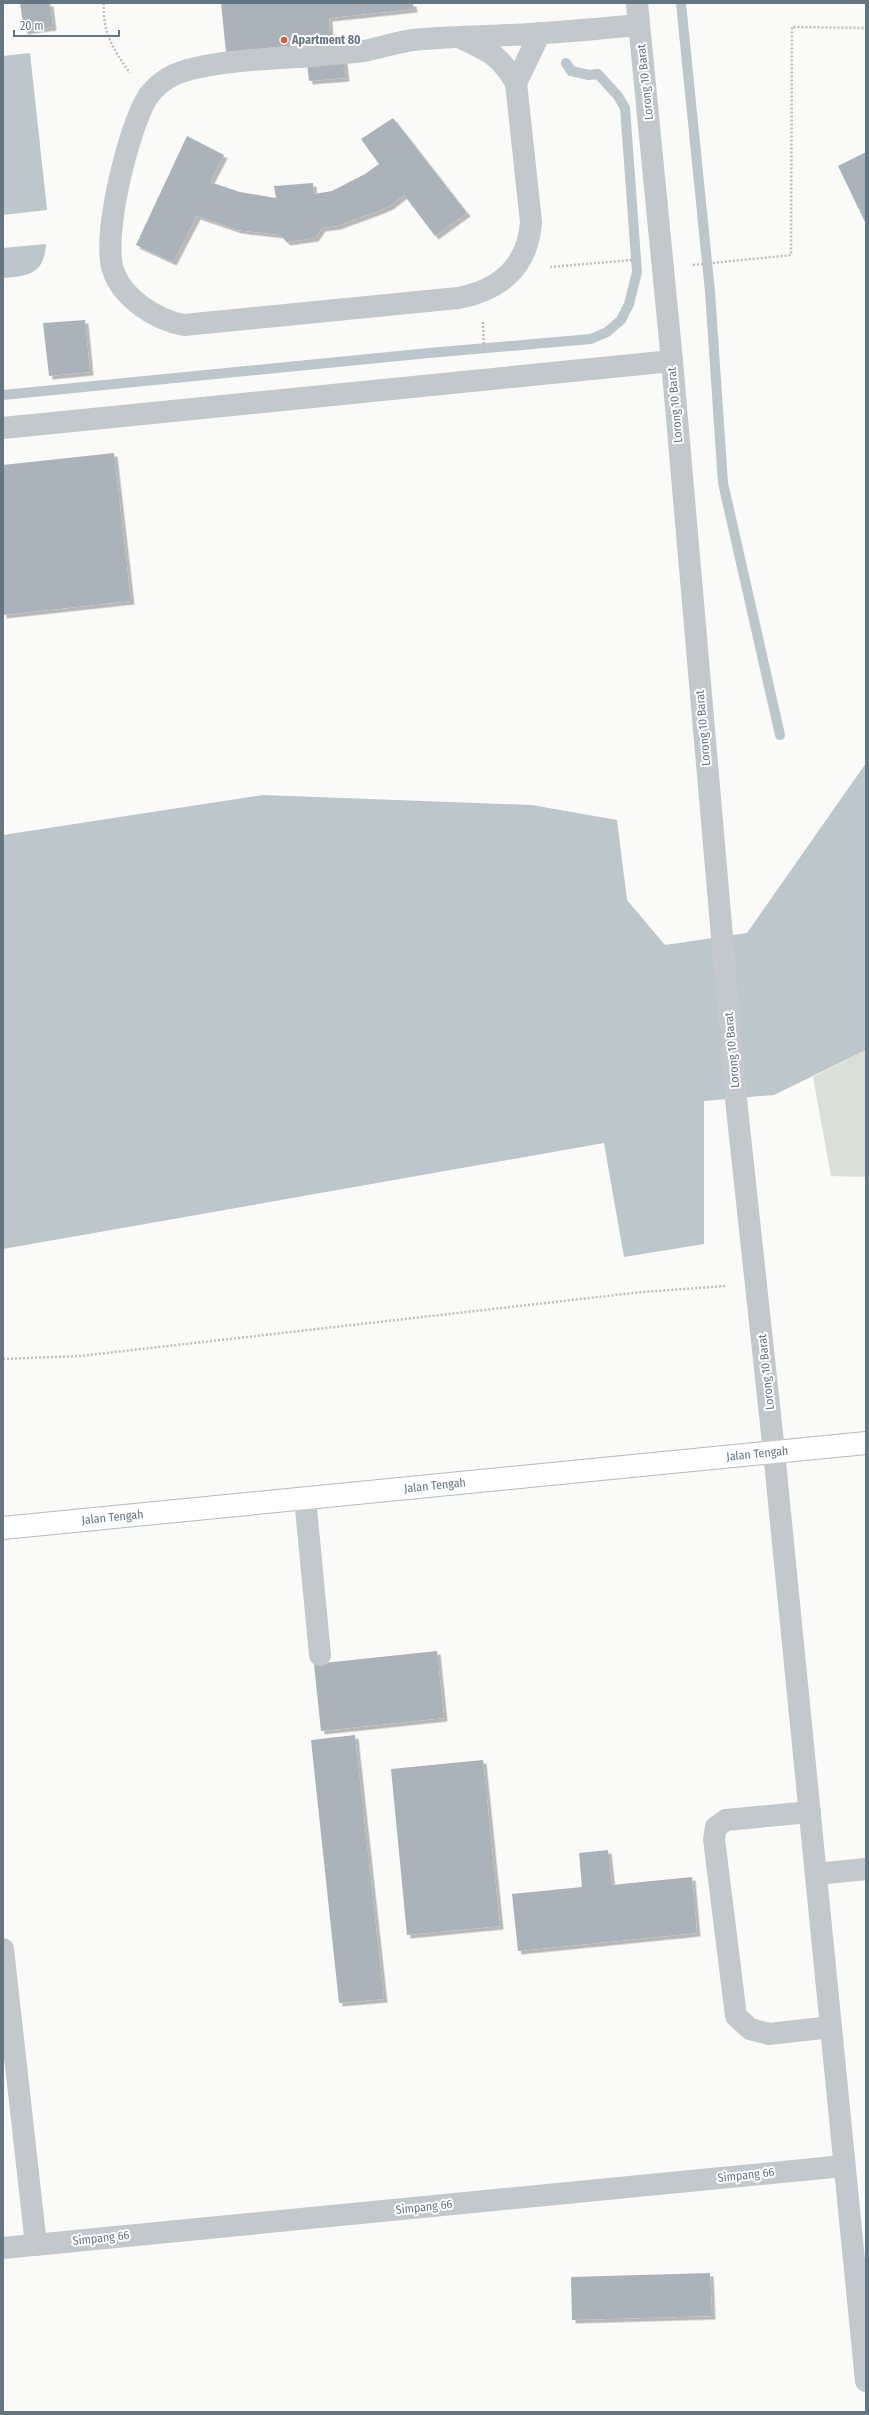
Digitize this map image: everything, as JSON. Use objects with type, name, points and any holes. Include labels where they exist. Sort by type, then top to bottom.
[{"type":"main road","name":"Jalan Tengah","points":[[3,1528],[866,1442]]},
{"type":"street","name":"Lorong 10 Barat","points":[[637,3],[672,361],[737,1109],[774,1452],[866,2381]]},
{"type":"street","points":[[459,37],[492,52],[506,67],[516,83],[531,222],[530,237],[525,250],[515,268],[503,281],[475,295],[458,298],[184,325],[169,322],[155,315],[129,295],[113,271],[110,257],[111,237],[121,170],[131,132],[147,98],[167,78],[196,67],[364,51],[412,40],[459,37],[540,33],[639,24]]},
{"type":"street","points":[[516,83],[540,33]]},
{"type":"street","points":[[3,428],[672,361]]},
{"type":"street","points":[[305,1498],[320,1655]]},
{"type":"street","points":[[810,1812],[726,1820],[716,1827],[714,1839],[736,2016],[750,2029],[769,2034],[831,2027]]},
{"type":"street","points":[[816,1874],[866,1869]]},
{"type":"street","points":[[3,1949],[36,2245]]},
{"type":"street","name":"Simpang 66","points":[[3,2248],[844,2166]]},
{"type":"path","points":[[104,3],[105,27],[110,46],[147,98]]},
{"type":"path","points":[[695,265],[791,254],[792,27],[866,28]]},
{"type":"path","points":[[3,1359],[80,1356],[642,1292],[756,1284]]},
{"type":"shaded area","points":[[30,53],[47,210],[3,215],[3,56]]},
{"type":"shaded area","points":[[46,244],[42,262],[34,272],[20,276],[3,278],[3,248]]},
{"type":"shaded area","points":[[866,763],[866,1050],[774,1095],[704,1101],[704,1244],[624,1257],[604,1143],[3,1249],[3,835],[263,795],[532,805],[617,820],[627,900],[665,945],[747,933]]},
{"type":"shaded area","points":[[866,1050],[866,1177],[831,1176],[813,1077]]},
{"type":"building","points":[[20,3],[50,3],[53,27],[24,31]]},
{"type":"building","name":"Apartment 80","points":[[221,3],[413,3],[414,9],[329,18],[330,36],[341,35],[346,78],[309,81],[305,44],[226,52]]},
{"type":"building","points":[[393,118],[467,213],[435,236],[404,195],[390,206],[373,213],[337,226],[322,228],[315,238],[287,242],[280,235],[238,230],[197,216],[173,262],[136,245],[187,136],[224,155],[210,182],[240,192],[276,198],[274,186],[313,183],[314,194],[332,191],[365,174],[379,164],[361,139]]},
{"type":"building","points":[[866,152],[866,224],[838,166]]},
{"type":"building","points":[[85,320],[90,372],[49,376],[43,323]]},
{"type":"building","points":[[114,453],[131,601],[3,615],[3,465]]},
{"type":"building","points":[[437,1651],[444,1718],[321,1731],[314,1664]]},
{"type":"building","points":[[355,1735],[384,1999],[339,2003],[311,1740]]},
{"type":"building","points":[[483,1760],[500,1926],[407,1935],[391,1769]]},
{"type":"building","points":[[608,1850],[612,1885],[692,1877],[697,1933],[518,1951],[512,1894],[582,1887],[579,1853]]},
{"type":"building","points":[[710,2273],[712,2316],[572,2320],[571,2277]]},
{"type":"waterway","points":[[681,3],[710,292],[723,483],[780,735]]},
{"type":"waterway","points":[[3,395],[429,353],[591,339],[607,332],[621,320],[629,304],[637,272],[625,108],[618,96],[598,74],[589,75],[571,71],[566,63]]},
{"type":"place","name":"Apartment 80","points":[[284,40]]}]
